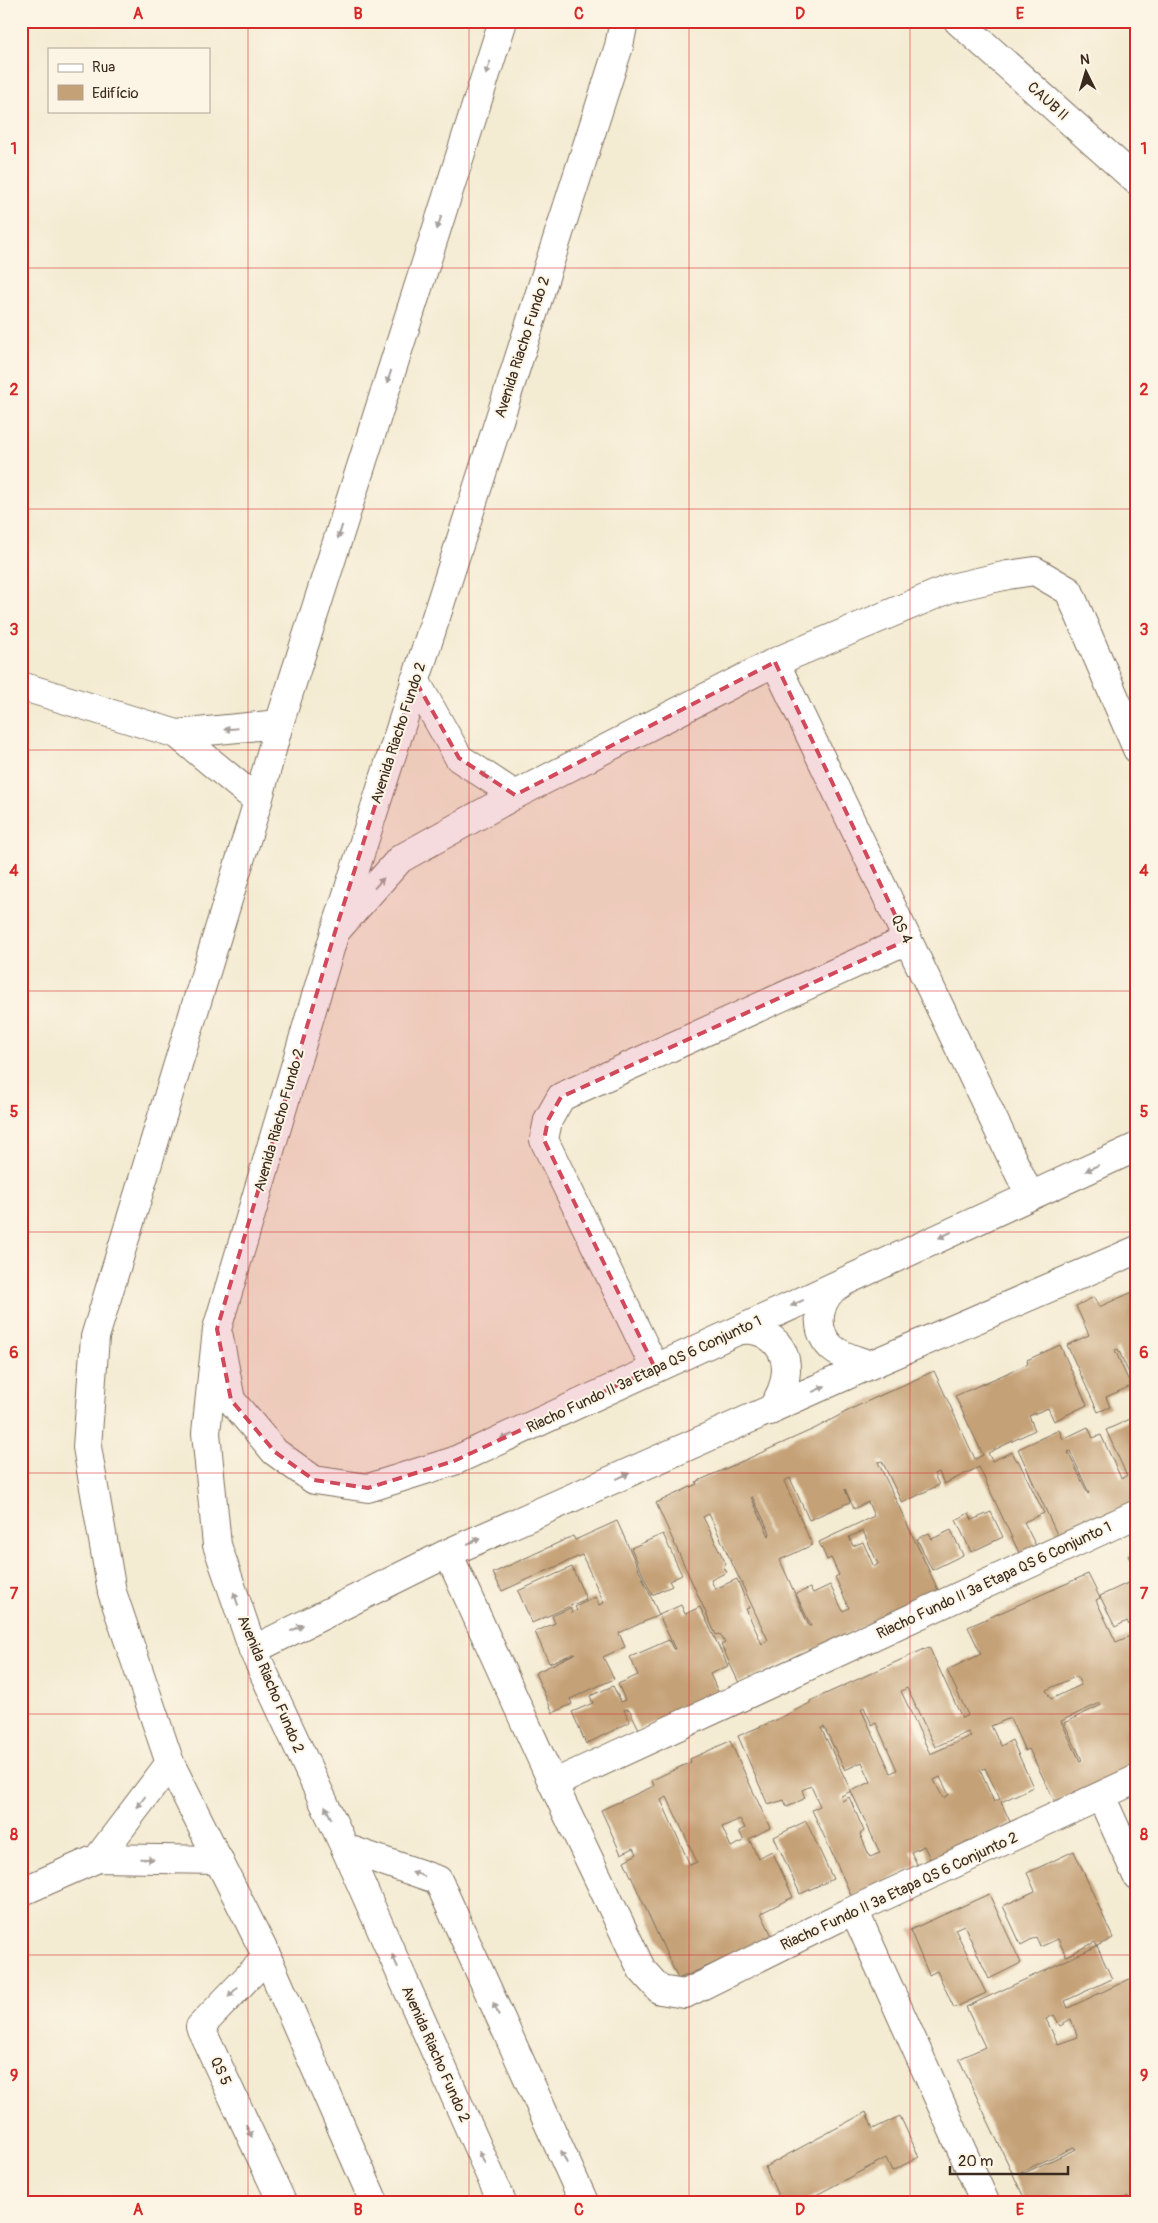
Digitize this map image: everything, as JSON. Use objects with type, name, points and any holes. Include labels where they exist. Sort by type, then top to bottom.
[{"type":"street","points":[[374,2202],[267,1957],[170,1763],[112,1592],[87,1447],[95,1337],[258,802],[279,724],[502,21]]},
{"type":"street","name":"Avenida Riacho Fundo 2","points":[[502,2202],[345,1848],[253,1650],[217,1545],[206,1433],[218,1328],[335,932],[616,56],[624,21]]},
{"type":"street","name":"CAUB II","points":[[958,21],[1137,181]]},
{"type":"street","points":[[335,932],[400,859],[515,795],[775,662],[951,588],[1035,571],[1069,591],[1137,748]]},
{"type":"street","name":"QS 4","points":[[775,662],[1030,1196]]},
{"type":"street","points":[[415,680],[459,758],[515,795]]},
{"type":"street","points":[[21,686],[177,734],[279,724]]},
{"type":"street","points":[[177,734],[258,802]]},
{"type":"street","points":[[655,1368],[544,1140],[548,1120],[561,1097],[907,940]]},
{"type":"street","name":"Riacho Fundo II 3ª Etapa QS 6 Conjunto 1","points":[[218,1328],[231,1400],[275,1452],[314,1480],[368,1488],[454,1461],[1137,1148]]},
{"type":"street","points":[[253,1650],[448,1553],[870,1365],[1137,1250]]},
{"type":"street","points":[[846,1281],[835,1287],[826,1297],[821,1310],[820,1323],[824,1336],[831,1347],[842,1355],[870,1365]]},
{"type":"street","points":[[725,1336],[738,1331],[750,1330],[763,1333],[774,1340],[782,1350],[787,1374],[779,1399],[770,1411]]},
{"type":"street","name":"Riacho Fundo II 3ª Etapa QS 6 Conjunto 1","points":[[553,1784],[1137,1514]]},
{"type":"street","points":[[448,1553],[553,1784]]},
{"type":"street","points":[[98,1858],[170,1763]]},
{"type":"street","name":"Riacho Fundo II 3ª Etapa QS 6 Conjunto 2","points":[[553,1784],[642,1970],[660,1990],[685,1994],[854,1910],[1137,1779]]},
{"type":"street","points":[[1101,1796],[1137,1876]]},
{"type":"street","points":[[345,1848],[438,1880],[584,2202]]},
{"type":"street","points":[[21,1892],[98,1858],[219,1860]]},
{"type":"street","points":[[854,1910],[985,2202]]},
{"type":"street","name":"QS 5","points":[[267,1957],[200,2027],[282,2202]]},
{"type":"highlighted area","points":[[775,662],[907,940],[561,1097],[548,1120],[544,1140],[655,1368],[454,1461],[368,1488],[314,1480],[275,1452],[231,1400],[217,1329],[335,932],[415,680],[459,758],[515,795]]},
{"type":"building","points":[[1137,1290],[1137,1391],[1118,1349],[1115,1350],[1131,1386],[1106,1397],[1110,1407],[1098,1412],[1067,1345],[1089,1335],[1076,1306],[1094,1297],[1099,1307]]},
{"type":"building","points":[[1060,1345],[1087,1405],[1054,1421],[1048,1408],[1029,1416],[1035,1430],[988,1453],[992,1461],[1012,1452],[1018,1460],[1044,1513],[1024,1522],[1037,1548],[1020,1555],[979,1467],[944,1484],[939,1472],[934,1474],[939,1485],[902,1503],[882,1461],[878,1462],[939,1592],[739,1683],[721,1645],[725,1643],[720,1634],[716,1635],[656,1503],[697,1484],[696,1482],[816,1428],[853,1408],[934,1371],[975,1459],[983,1455],[955,1396],[1028,1364],[1027,1360]],"holes":[[[790,1478],[809,1520],[850,1502],[845,1489],[854,1509],[868,1502],[874,1516],[819,1542],[827,1560],[831,1558],[839,1575],[835,1577],[849,1608],[843,1611],[830,1585],[813,1593],[810,1588],[796,1594],[811,1626],[809,1626],[780,1560],[812,1545],[784,1481]],[[751,1497],[770,1533],[769,1536]],[[709,1514],[768,1640],[762,1644],[746,1609],[749,1608],[737,1579],[715,1589],[711,1580],[727,1572],[723,1566],[726,1564],[703,1517]],[[863,1531],[878,1564],[874,1567],[863,1542],[853,1546],[849,1537]]]},
{"type":"building","points":[[1137,1416],[1137,1501],[1059,1539],[1018,1449],[1059,1430],[1063,1439],[1088,1427],[1093,1438],[1101,1435],[1121,1478],[1127,1476],[1106,1430]],"holes":[[[1070,1451],[1089,1493],[1068,1452]]]},
{"type":"building","points":[[991,1512],[1003,1537],[971,1552],[956,1520],[969,1513],[972,1520]]},
{"type":"building","points":[[617,1521],[659,1615],[619,1633],[625,1647],[603,1657],[614,1679],[570,1699],[572,1704],[553,1713],[535,1673],[576,1653],[549,1663],[535,1632],[555,1623],[552,1616],[570,1608],[572,1613],[577,1610],[575,1607],[595,1597],[599,1605],[604,1603],[582,1555],[502,1591],[493,1573],[573,1536],[575,1540]]},
{"type":"building","points":[[951,1530],[963,1555],[932,1570],[917,1539],[929,1533],[932,1539]]},
{"type":"building","points":[[663,1534],[682,1575],[669,1581],[672,1586],[652,1595],[631,1548]]},
{"type":"building","points":[[1137,1552],[1137,1573],[1128,1556]]},
{"type":"building","points":[[572,1567],[586,1599],[532,1623],[518,1591]]},
{"type":"building","points":[[1088,1574],[1100,1598],[1096,1600],[1116,1642],[1137,1633],[1137,1768],[1055,1802],[1029,1749],[1025,1751],[1010,1718],[991,1726],[1001,1746],[1012,1740],[1033,1787],[1001,1802],[1011,1824],[931,1861],[924,1846],[911,1852],[917,1864],[914,1867],[852,1897],[812,1810],[820,1806],[811,1786],[802,1790],[805,1798],[794,1804],[787,1807],[784,1800],[768,1805],[738,1736],[776,1720],[810,1703],[810,1701],[929,1647],[962,1718],[968,1715],[947,1670],[981,1654],[968,1627]],"holes":[[[1077,1676],[1081,1685],[1051,1699],[1046,1690]],[[907,1688],[935,1747],[968,1732],[971,1736],[930,1754],[901,1691]],[[1100,1703],[1101,1705],[1064,1723],[1082,1760],[1080,1761],[1061,1721]],[[864,1707],[872,1725],[876,1723],[897,1770],[891,1773],[861,1709]],[[824,1727],[845,1770],[862,1762],[871,1782],[851,1791],[821,1728]],[[985,1768],[1000,1799],[994,1802],[980,1770]],[[940,1777],[949,1795],[943,1798],[934,1780]],[[851,1791],[880,1853],[870,1857],[860,1834],[864,1831],[849,1797],[842,1801],[841,1796]]]},
{"type":"building","points":[[1132,1581],[1137,1590],[1137,1621],[1129,1625],[1127,1621],[1115,1627],[1100,1596]]},
{"type":"building","points":[[681,1605],[685,1614],[700,1607],[728,1666],[710,1674],[719,1694],[639,1729],[629,1709],[624,1710],[630,1722],[586,1744],[572,1712],[593,1703],[590,1696],[613,1686],[621,1702],[625,1700],[618,1684],[638,1675],[630,1657],[669,1640],[673,1649],[675,1649],[659,1615]]},
{"type":"building","points":[[730,1741],[770,1828],[749,1839],[758,1858],[772,1851],[793,1897],[761,1913],[773,1938],[678,1979],[624,1861],[637,1854],[634,1848],[621,1854],[601,1810],[654,1786],[652,1780],[691,1762],[690,1759]],"holes":[[[667,1797],[697,1862],[690,1865],[661,1800]],[[740,1819],[745,1828],[739,1831],[744,1841],[731,1847],[722,1827]]]},
{"type":"building","points":[[806,1821],[833,1879],[800,1894],[774,1837]]},
{"type":"building","points":[[1137,1822],[1137,1871],[1119,1830]]},
{"type":"building","points":[[1074,1851],[1113,1938],[1097,1946],[1095,1942],[1066,1956],[1058,1939],[1040,1947],[1036,1937],[1021,1945],[1003,1906],[1035,1891],[1027,1873]]},
{"type":"building","points":[[989,1894],[1021,1963],[989,1979],[964,1925],[955,1929],[986,1993],[954,2008],[937,1971],[929,1975],[910,1930]]},
{"type":"building","points":[[1097,1946],[1112,1979],[1065,2001],[1068,2008],[1134,1977],[1137,1982],[1137,2202],[1131,2202],[1128,2196],[1114,2202],[1026,2202],[959,2059],[985,2047],[966,2007]],"holes":[[[1054,2015],[1060,2026],[1071,2020],[1078,2037],[1058,2044],[1046,2019]],[[1074,2147],[1076,2149],[1022,2174],[1021,2172]]]},
{"type":"building","points":[[866,2112],[873,2129],[900,2116],[919,2157],[892,2171],[886,2158],[803,2202],[781,2202],[765,2167]]}]
